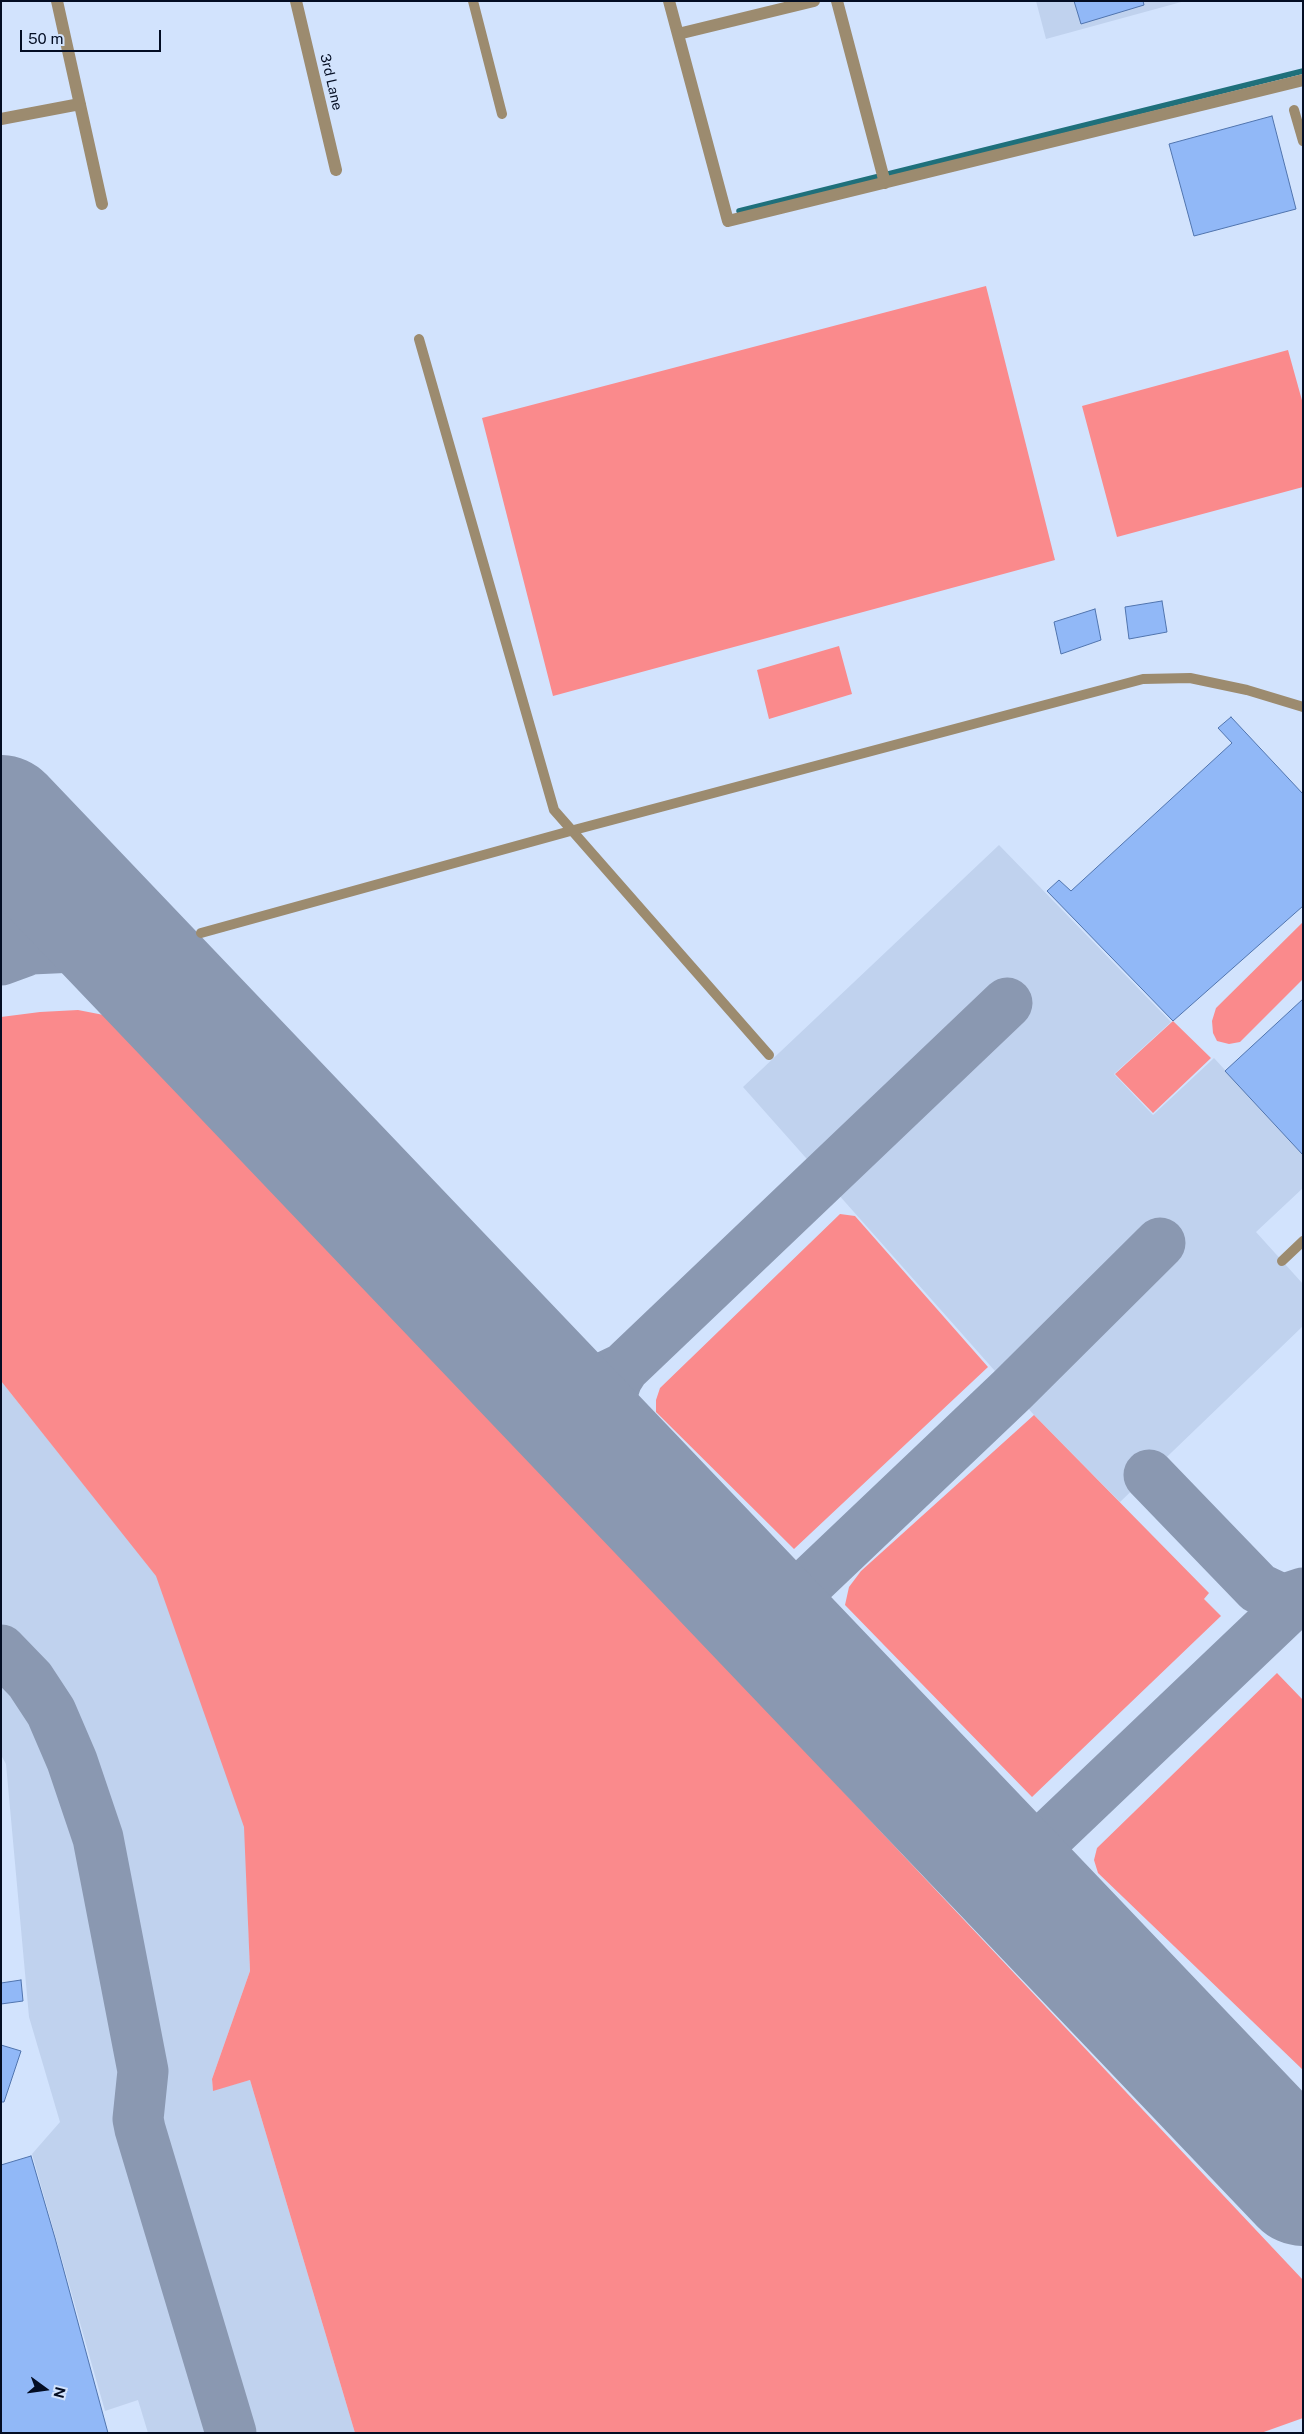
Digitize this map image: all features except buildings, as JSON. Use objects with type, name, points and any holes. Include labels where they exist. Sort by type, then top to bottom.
[{"type":"street","points":[[57,1],[102,204]]},
{"type":"street","name":"3rd Lane","points":[[296,1],[336,170]]},
{"type":"street","points":[[670,1],[728,221],[1303,80]]},
{"type":"street","points":[[678,34],[814,1]]},
{"type":"street","points":[[837,1],[885,183]]},
{"type":"street","points":[[1,119],[80,104]]},
{"type":"lane","points":[[473,1],[502,114]]},
{"type":"lane","points":[[1294,110],[1303,141]]},
{"type":"lane","points":[[420,339],[554,810],[574,830],[769,1055]]},
{"type":"lane","points":[[201,933],[574,830],[1143,679],[1190,678],[1247,690],[1303,707]]},
{"type":"lane","points":[[1282,1261],[1303,1241]]},
{"type":"shaded area","points":[[1036,1],[1185,1],[1046,39]]},
{"type":"shaded area","points":[[986,286],[1055,560],[553,696],[482,418]]},
{"type":"shaded area","points":[[1288,350],[1303,404],[1303,487],[1117,537],[1082,406]]},
{"type":"shaded area","points":[[839,646],[852,694],[769,719],[757,670]]},
{"type":"shaded area","points":[[999,845],[1171,1022],[1114,1074],[1153,1115],[1214,1058],[1303,1155],[1303,1188],[1256,1232],[1303,1284],[1303,1326],[1120,1502],[1034,1415],[743,1087]]},
{"type":"shaded area","points":[[1303,922],[1303,979],[1240,1042],[1229,1044],[1217,1041],[1213,1033],[1212,1021],[1216,1008]]},
{"type":"shaded area","points":[[78,1010],[114,1017],[1303,2280],[1303,2418],[1261,2433],[355,2433],[250,2080],[213,2091],[212,2079],[250,1971],[244,1827],[156,1576],[1,1381],[1,1017]]},
{"type":"shaded area","points":[[1173,1021],[1211,1058],[1153,1113],[1115,1074]]},
{"type":"shaded area","points":[[840,1214],[855,1216],[988,1367],[794,1549],[656,1412],[656,1400],[660,1388]]},
{"type":"shaded area","points":[[1,1381],[157,1576],[245,1827],[250,1971],[212,2079],[213,2090],[250,2080],[355,2433],[148,2433],[138,2400],[105,2411],[32,2154],[60,2122],[29,2017],[6,1764],[1,1755]]},
{"type":"shaded area","points":[[1034,1415],[1209,1593],[1204,1599],[1221,1616],[1032,1797],[845,1605],[849,1587],[861,1571]]},
{"type":"shaded area","points":[[1277,1673],[1303,1700],[1303,2070],[1098,1873],[1094,1860],[1097,1848]]},
{"type":"waterway","points":[[739,211],[1303,71]]},
{"type":"taxiway","points":[[1,835],[10,860],[9,882],[1,918]]},
{"type":"taxiway","points":[[1,960],[31,949],[75,947],[101,952],[126,963],[166,991]]},
{"type":"taxiway","points":[[626,1473],[609,1437],[607,1409],[617,1379],[624,1368],[1007,1003]]},
{"type":"taxiway","points":[[768,1622],[1013,1389],[1160,1243]]},
{"type":"taxiway","points":[[516,1357],[551,1377],[576,1382],[601,1379],[624,1368]]},
{"type":"taxiway","points":[[1149,1475],[1258,1588],[1279,1598],[1288,1598],[1303,1593]]},
{"type":"taxiway","points":[[1009,1874],[1303,1594]]},
{"type":"taxiway","points":[[1,1650],[30,1680],[51,1712],[72,1761],[98,1838],[143,2071],[138,2119],[140,2129],[231,2433]]},
{"type":"runway","points":[[1,818],[1303,2183]]}]
